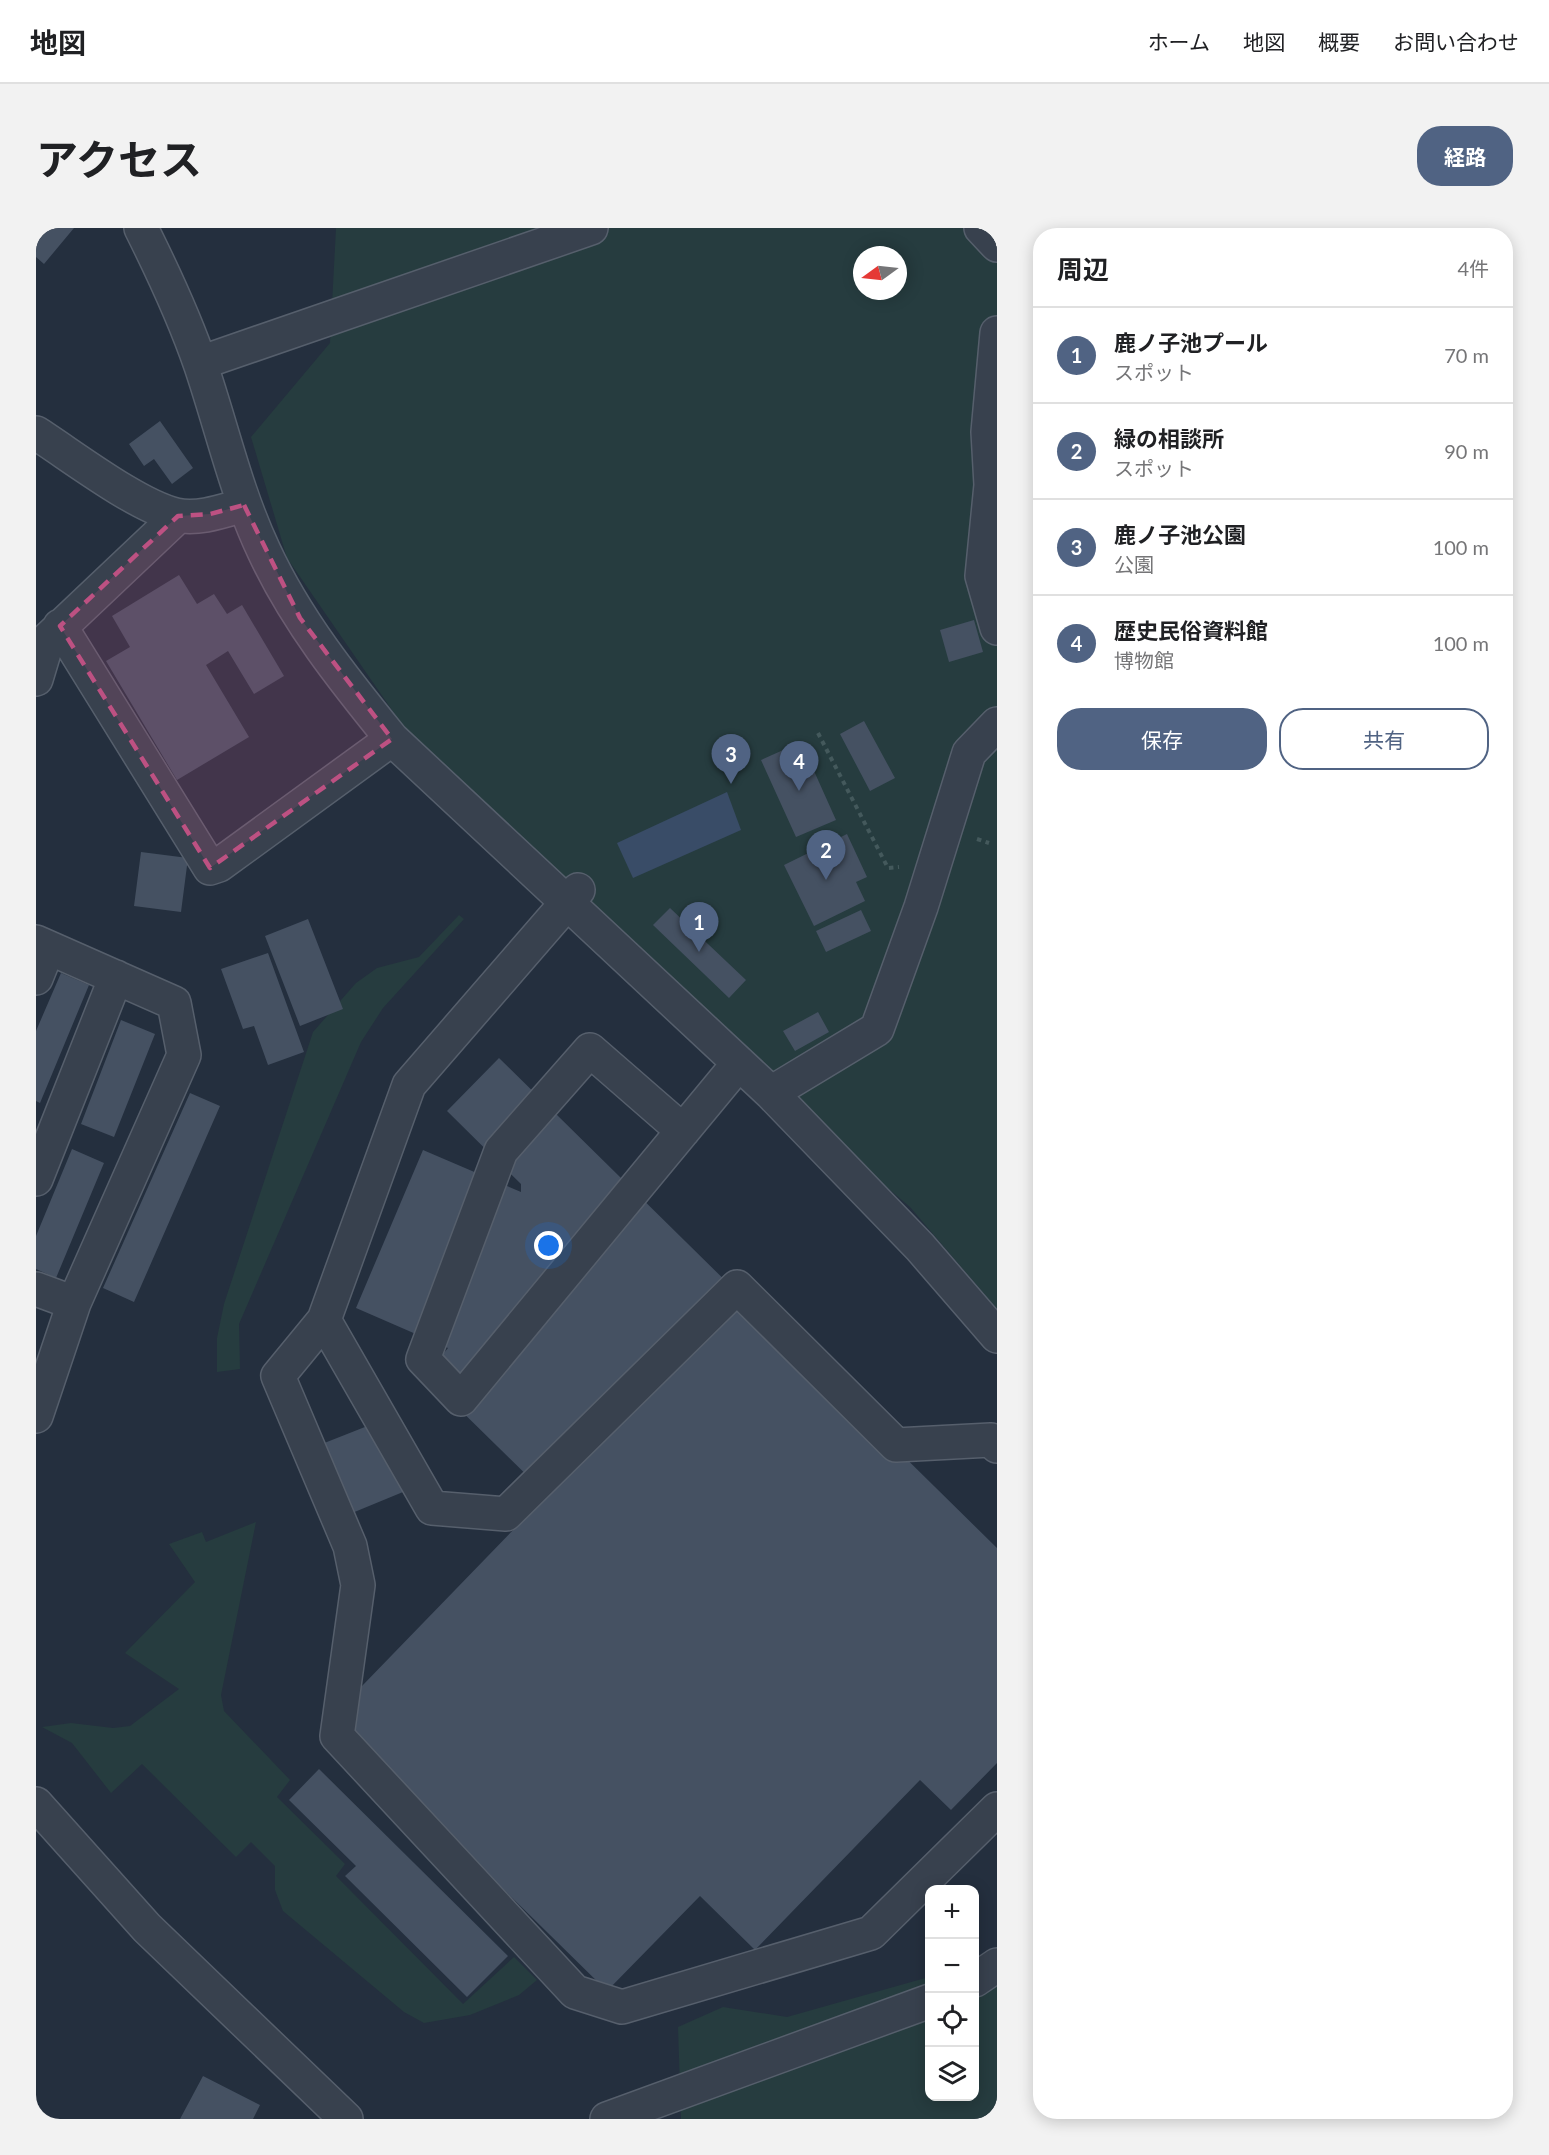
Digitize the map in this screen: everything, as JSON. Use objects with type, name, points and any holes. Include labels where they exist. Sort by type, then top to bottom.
[{"type":"street","points":[[141,228],[200,363],[244,505],[264,553],[300,618],[342,676],[392,739],[572,896],[771,1093],[920,1247],[997,1336]]},
{"type":"street","points":[[200,363],[591,228]]},
{"type":"street","points":[[981,228],[997,245]]},
{"type":"street","points":[[997,333],[988,432],[991,485],[982,576],[997,628]]},
{"type":"street","points":[[36,433],[152,507],[178,516],[210,514],[244,505]]},
{"type":"street","points":[[178,516],[44,649],[210,867],[219,865],[392,739]]},
{"type":"street","points":[[771,1093],[877,1029],[935,861],[969,753],[997,724]]},
{"type":"street","points":[[572,896],[409,1085],[324,1320],[278,1376],[350,1546],[358,1585],[337,1736],[575,1992],[622,2007],[871,1934],[997,1809]]},
{"type":"street","points":[[36,978],[42,945],[174,1004],[184,1055],[74,1303],[36,1416]]},
{"type":"street","points":[[36,1179],[116,977]]},
{"type":"street","points":[[683,1131],[590,1050],[501,1151],[423,1359],[461,1399],[669,1149],[739,1063]]},
{"type":"street","points":[[324,1320],[432,1508],[506,1514],[737,1287],[896,1445],[991,1440],[997,1446]]},
{"type":"street","points":[[36,1289],[74,1303]]},
{"type":"street","points":[[36,1804],[147,1928],[346,2119]]},
{"type":"street","points":[[979,1977],[997,1965]]},
{"type":"street","points":[[607,2119],[925,2003]]},
{"type":"path","points":[[818,733],[888,868],[935,861]]},
{"type":"highlighted area","points":[[244,505],[300,618],[392,739],[210,868],[60,626],[178,516],[210,514]]},
{"type":"green space","points":[[336,228],[997,228],[997,1309],[910,1207],[836,1144],[719,1026],[403,726],[287,558],[251,437],[330,343]]},
{"type":"green space","points":[[459,915],[464,919],[383,1008],[361,1042],[239,1324],[240,1369],[217,1372],[217,1338],[224,1304],[313,1032],[356,983],[377,968],[419,957]]},
{"type":"green space","points":[[256,1522],[221,1695],[224,1711],[290,1780],[277,1797],[345,1864],[336,1876],[463,2004],[514,1957],[537,1980],[519,1995],[470,2015],[424,2023],[404,2012],[283,1911],[275,1890],[275,1866],[251,1842],[236,1857],[142,1764],[111,1793],[72,1743],[42,1727],[71,1723],[113,1728],[130,1726],[179,1689],[125,1653],[195,1582],[169,1544],[202,1532],[206,1542]]},
{"type":"green space","points":[[997,1958],[997,2119],[681,2119],[678,2027],[723,2007],[787,2017],[925,1978],[925,2101],[979,2101],[979,1963]]},
{"type":"water","points":[[727,792],[741,830],[633,878],[617,843]]},
{"type":"building","points":[[36,228],[74,228],[44,264],[36,257]]},
{"type":"building","points":[[160,421],[193,468],[172,484],[154,459],[144,466],[129,444]]},
{"type":"building","points":[[179,575],[197,604],[214,594],[227,614],[242,605],[284,676],[254,694],[228,651],[206,665],[249,737],[177,780],[106,661],[130,647],[112,616]]},
{"type":"building","points":[[974,620],[983,652],[949,662],[940,630]]},
{"type":"building","points":[[864,721],[895,778],[870,791],[840,734]]},
{"type":"building","points":[[801,742],[836,820],[796,837],[761,760]]},
{"type":"building","points":[[847,834],[867,877],[856,882],[865,901],[814,926],[784,865]]},
{"type":"building","points":[[141,852],[188,858],[181,912],[134,906]]},
{"type":"building","points":[[670,908],[746,980],[729,998],[653,925]]},
{"type":"building","points":[[861,910],[871,931],[826,952],[816,931]]},
{"type":"building","points":[[308,919],[343,1009],[300,1026],[265,936]]},
{"type":"building","points":[[268,953],[304,1052],[268,1065],[254,1026],[243,1029],[221,969]]},
{"type":"building","points":[[61,973],[89,985],[40,1103],[36,1101],[36,1031]]},
{"type":"building","points":[[818,1012],[829,1032],[795,1051],[783,1031]]},
{"type":"building","points":[[121,1020],[155,1034],[114,1137],[81,1124]]},
{"type":"building","points":[[499,1058],[997,1548],[997,1763],[951,1810],[920,1780],[755,1950],[700,1896],[607,1991],[330,1719],[547,1495],[446,1396],[434,1365],[448,1348],[356,1308],[423,1150],[521,1192],[521,1184],[447,1111]]},
{"type":"building","points":[[190,1093],[220,1106],[134,1302],[103,1288]]},
{"type":"building","points":[[72,1149],[104,1163],[56,1278],[36,1269],[36,1236]]},
{"type":"building","points":[[375,1423],[403,1492],[323,1525],[294,1455]]},
{"type":"building","points":[[319,1769],[508,1956],[467,1997],[345,1876],[356,1866],[289,1800]]},
{"type":"building","points":[[203,2076],[260,2105],[253,2119],[180,2119]]},
{"type":"place","name":"鹿ノ子池公園","points":[[731,784]]},
{"type":"place","name":"歴史民俗資料館","points":[[799,791]]},
{"type":"place","name":"緑の相談所","points":[[826,880]]},
{"type":"place","name":"鹿ノ子池プール","points":[[699,952]]}]
